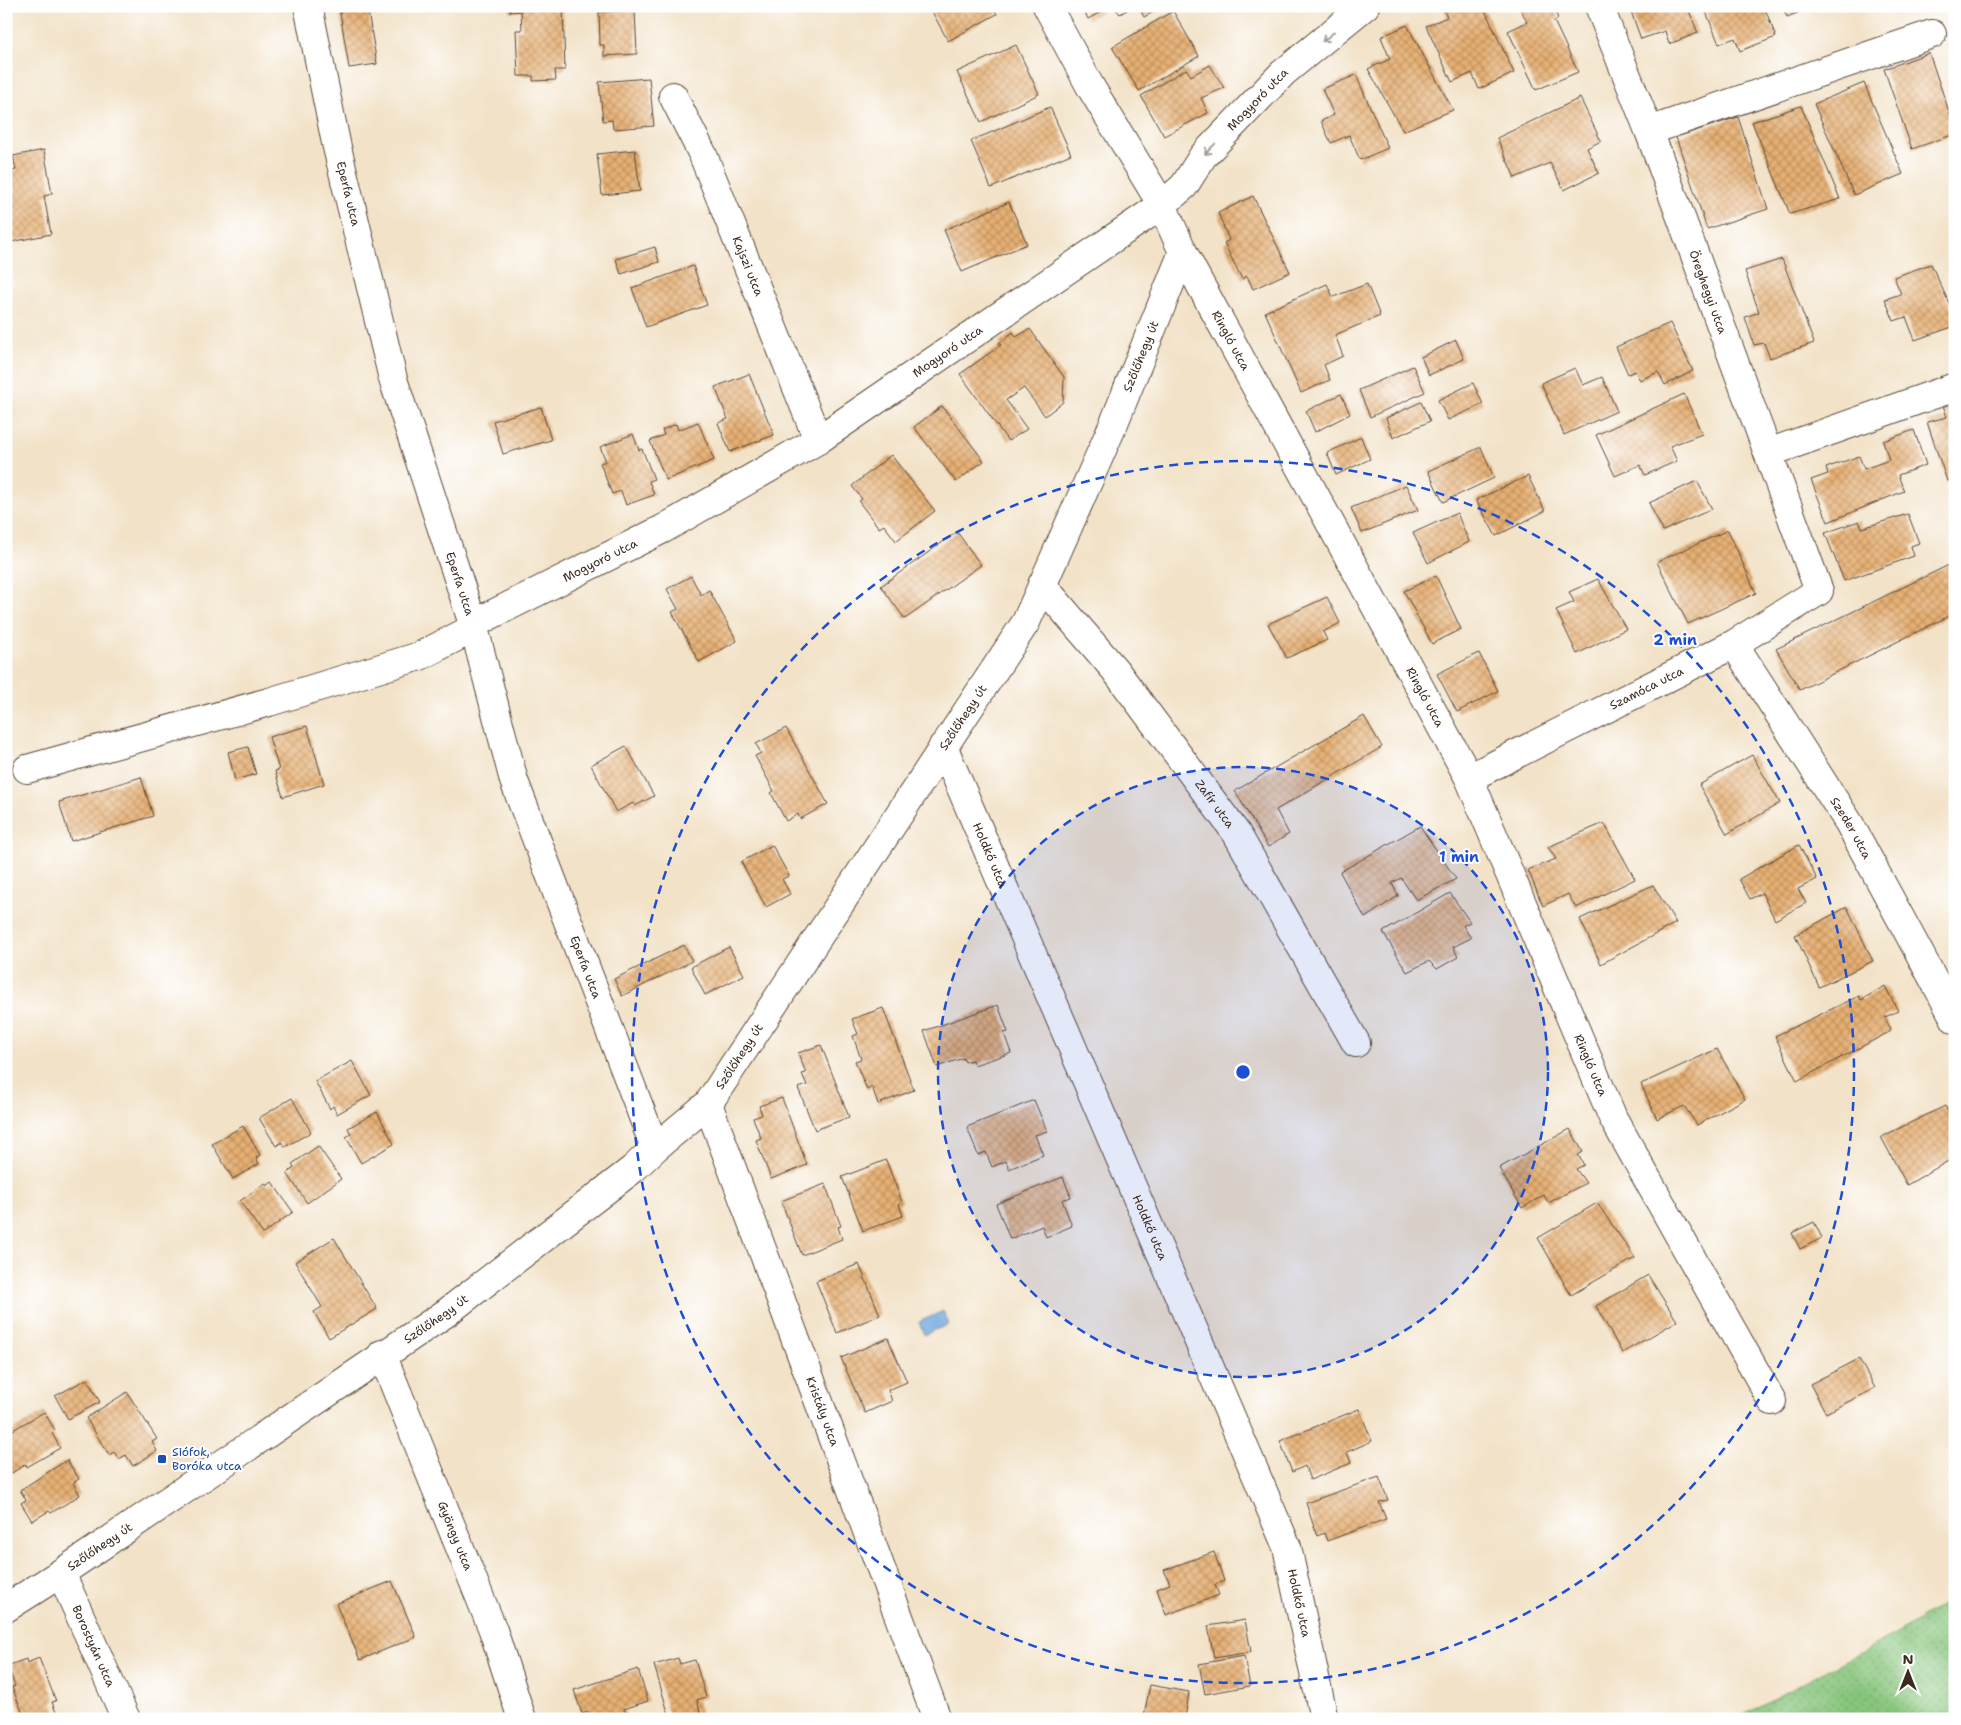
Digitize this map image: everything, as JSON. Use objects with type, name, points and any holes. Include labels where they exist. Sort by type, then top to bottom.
[{"type":"street","name":"Eperfa utca","points":[[308,6],[336,144],[393,379],[474,626],[514,781],[655,1148]]},
{"type":"street","name":"Ringló utca","points":[[1047,6],[1090,86],[1162,205],[1183,252],[1469,778],[1613,1118],[1772,1401]]},
{"type":"street","name":"Mogyoró utca","points":[[26,769],[269,702],[420,656],[662,529],[818,440],[1162,205],[1184,186],[1202,156],[1283,73],[1365,6]]},
{"type":"street","name":"Öreghegyi utca","points":[[1599,6],[1649,131],[1819,591]]},
{"type":"street","points":[[1649,131],[1932,34]]},
{"type":"street","name":"Kajszi utca","points":[[673,96],[703,155],[818,440]]},
{"type":"street","name":"Szőlőhegy út","points":[[6,1608],[61,1573],[382,1354],[446,1313],[633,1169],[708,1104],[1026,622],[1114,423],[1183,252]]},
{"type":"street","points":[[1768,453],[1955,387]]},
{"type":"street","name":"Zafír utca","points":[[1042,585],[1115,670],[1238,834],[1356,1043]]},
{"type":"street","name":"Szamóca utca","points":[[1469,778],[1734,644],[1819,591]]},
{"type":"street","name":"Szeder utca","points":[[1734,644],[1849,822],[1955,1019]]},
{"type":"street","name":"Holdkő utca","points":[[943,746],[1287,1548],[1324,1719]]},
{"type":"street","name":"Kristály utca","points":[[708,1104],[937,1719]]},
{"type":"street","name":"Gyöngy utca","points":[[382,1354],[493,1630],[522,1719]]},
{"type":"street","name":"Borostyán utca","points":[[61,1573],[126,1719]]},
{"type":"green space","points":[[1955,1596],[1955,1719],[1736,1719],[1899,1632]]},
{"type":"water","points":[[943,1311],[949,1324],[924,1335],[919,1322]]},
{"type":"building","points":[[339,6],[367,6],[377,64],[349,68]]},
{"type":"building","points":[[510,6],[563,6],[565,70],[555,70],[556,80],[533,81],[533,76],[518,76],[516,30],[522,30],[521,11],[510,12]]},
{"type":"building","points":[[929,6],[992,6],[997,14],[948,41]]},
{"type":"building","points":[[1082,6],[1112,6],[1088,19]]},
{"type":"building","points":[[1113,6],[1134,6],[1120,14]]},
{"type":"building","points":[[1138,6],[1165,6],[1144,17]]},
{"type":"building","points":[[1442,6],[1483,6],[1514,73],[1479,89],[1472,73],[1452,82],[1426,26],[1447,17]]},
{"type":"building","points":[[1519,6],[1553,6],[1558,19],[1554,21],[1578,72],[1536,90],[1508,31],[1527,22]]},
{"type":"building","points":[[1629,6],[1687,6],[1698,33],[1669,44],[1665,31],[1641,39]]},
{"type":"building","points":[[1708,6],[1764,6],[1776,37],[1740,51],[1735,38],[1719,44],[1706,12],[1710,10]]},
{"type":"building","points":[[1782,6],[1810,6],[1810,8],[1787,17]]},
{"type":"building","points":[[635,11],[637,54],[604,56],[604,45],[600,45],[599,12]]},
{"type":"building","points":[[1173,11],[1199,56],[1139,91],[1112,47]]},
{"type":"building","points":[[1407,25],[1453,110],[1403,131],[1368,69],[1390,59],[1381,37]]},
{"type":"building","points":[[1016,45],[1039,94],[981,122],[957,72]]},
{"type":"building","points":[[1929,53],[1955,129],[1955,134],[1912,149],[1884,69]]},
{"type":"building","points":[[1210,65],[1224,88],[1201,98],[1208,113],[1164,136],[1141,96],[1186,69],[1191,76]]},
{"type":"building","points":[[1356,75],[1388,148],[1360,160],[1349,135],[1331,143],[1321,121],[1334,115],[1322,89]]},
{"type":"building","points":[[649,78],[654,126],[613,129],[612,120],[603,121],[599,82]]},
{"type":"building","points":[[1864,83],[1903,174],[1854,195],[1814,104]]},
{"type":"building","points":[[1580,98],[1601,141],[1587,148],[1599,173],[1564,190],[1550,163],[1515,178],[1497,138]]},
{"type":"building","points":[[1801,106],[1840,199],[1790,214],[1752,122]]},
{"type":"building","points":[[1050,107],[1071,154],[991,188],[971,141]]},
{"type":"building","points":[[1738,117],[1768,209],[1707,229],[1676,137]]},
{"type":"building","points":[[44,150],[52,194],[44,196],[51,234],[11,242],[9,226],[6,226],[6,172],[16,170],[13,156]]},
{"type":"building","points":[[635,150],[640,191],[602,195],[597,154]]},
{"type":"building","points":[[1253,196],[1290,272],[1253,289],[1247,276],[1242,279],[1224,243],[1229,240],[1218,213]]},
{"type":"building","points":[[1009,202],[1027,244],[962,272],[944,230]]},
{"type":"building","points":[[655,247],[659,262],[621,274],[616,259]]},
{"type":"building","points":[[1782,259],[1814,343],[1770,358],[1764,343],[1754,345],[1745,317],[1759,312],[1745,271]]},
{"type":"building","points":[[1931,264],[1955,316],[1955,326],[1915,340],[1906,317],[1894,321],[1885,299],[1901,294],[1894,277]]},
{"type":"building","points":[[693,266],[707,305],[646,327],[632,288]]},
{"type":"building","points":[[1327,284],[1333,297],[1367,284],[1380,316],[1335,335],[1343,356],[1324,365],[1330,380],[1301,393],[1265,312]]},
{"type":"building","points":[[1670,323],[1693,371],[1665,385],[1658,372],[1640,380],[1635,371],[1628,374],[1616,347]]},
{"type":"building","points":[[1030,329],[1064,377],[1063,402],[1045,416],[1024,388],[1006,400],[1027,429],[1008,441],[960,374],[1001,345],[999,343],[1013,332],[1016,337]]},
{"type":"building","points":[[1456,340],[1464,359],[1429,375],[1421,357]]},
{"type":"building","points":[[1413,366],[1425,392],[1370,417],[1359,390]]},
{"type":"building","points":[[1575,368],[1583,385],[1602,377],[1617,411],[1564,435],[1541,383]]},
{"type":"building","points":[[749,374],[774,435],[730,452],[718,423],[728,419],[715,387]]},
{"type":"building","points":[[1473,383],[1483,404],[1448,420],[1438,400]]},
{"type":"building","points":[[1341,394],[1350,414],[1315,432],[1306,411]]},
{"type":"building","points":[[1684,394],[1702,434],[1670,446],[1677,461],[1645,475],[1640,465],[1615,476],[1596,435]]},
{"type":"building","points":[[1955,401],[1955,479],[1947,481],[1927,422],[1947,417],[1943,405]]},
{"type":"building","points":[[1421,402],[1430,421],[1393,438],[1386,418]]},
{"type":"building","points":[[942,406],[984,461],[956,482],[914,427]]},
{"type":"building","points":[[541,407],[551,440],[503,454],[493,421]]},
{"type":"building","points":[[698,422],[714,460],[666,480],[650,441],[664,435],[662,430],[676,424],[678,430]]},
{"type":"building","points":[[1914,430],[1926,465],[1898,475],[1904,491],[1828,522],[1811,480],[1828,474],[1826,468],[1859,456],[1864,469],[1889,460],[1883,441]]},
{"type":"building","points":[[633,434],[639,450],[642,449],[654,479],[649,481],[654,495],[626,505],[621,491],[612,494],[600,463],[606,461],[600,447]]},
{"type":"building","points":[[1361,437],[1370,459],[1336,475],[1327,453]]},
{"type":"building","points":[[1481,447],[1494,478],[1443,502],[1428,471]]},
{"type":"building","points":[[891,455],[935,511],[896,541],[884,525],[879,528],[859,502],[862,499],[852,486]]},
{"type":"building","points":[[1528,476],[1545,511],[1496,536],[1476,500]]},
{"type":"building","points":[[1697,481],[1712,509],[1663,531],[1649,503]]},
{"type":"building","points":[[1406,485],[1418,510],[1362,533],[1351,508]]},
{"type":"building","points":[[1457,513],[1469,542],[1428,563],[1413,533]]},
{"type":"building","points":[[1908,514],[1919,543],[1911,546],[1914,556],[1844,581],[1825,533],[1859,521],[1862,528]]},
{"type":"building","points":[[1728,530],[1756,593],[1688,624],[1657,562]]},
{"type":"building","points":[[957,532],[981,565],[905,619],[881,586]]},
{"type":"building","points":[[1955,562],[1955,613],[1800,690],[1776,649]]},
{"type":"building","points":[[691,576],[701,595],[709,590],[737,641],[699,662],[672,612],[678,609],[667,589]]},
{"type":"building","points":[[1436,576],[1461,629],[1432,644],[1404,591]]},
{"type":"building","points":[[1598,579],[1626,629],[1577,654],[1556,610],[1574,602],[1569,592]]},
{"type":"building","points":[[1327,597],[1340,623],[1323,632],[1327,640],[1287,658],[1268,624]]},
{"type":"building","points":[[1479,653],[1498,691],[1457,712],[1437,674]]},
{"type":"building","points":[[1364,716],[1382,747],[1276,810],[1289,834],[1268,847],[1235,791]]},
{"type":"building","points":[[307,726],[324,784],[283,797],[275,771],[279,770],[269,737]]},
{"type":"building","points":[[786,728],[828,804],[800,819],[798,814],[786,821],[771,793],[774,791],[755,756],[761,753],[756,744]]},
{"type":"building","points":[[626,746],[654,796],[635,806],[633,803],[616,812],[591,765]]},
{"type":"building","points":[[248,747],[256,774],[235,780],[228,752]]},
{"type":"building","points":[[1752,755],[1780,803],[1727,834],[1699,785]]},
{"type":"building","points":[[141,777],[153,816],[71,841],[59,802]]},
{"type":"building","points":[[1604,823],[1635,879],[1576,908],[1568,894],[1543,906],[1528,870],[1556,859],[1548,847]]},
{"type":"building","points":[[1420,826],[1456,879],[1416,900],[1401,878],[1392,883],[1398,896],[1365,918],[1340,872]]},
{"type":"building","points":[[772,845],[789,876],[782,879],[790,894],[766,907],[741,862]]},
{"type":"building","points":[[1799,845],[1817,879],[1798,889],[1806,903],[1775,920],[1762,893],[1750,899],[1739,879]]},
{"type":"building","points":[[1653,885],[1676,923],[1601,964],[1580,919]]},
{"type":"building","points":[[1450,893],[1470,922],[1463,926],[1471,938],[1453,947],[1458,957],[1437,969],[1429,961],[1407,972],[1383,932]]},
{"type":"building","points":[[1847,907],[1873,961],[1819,987],[1795,935]]},
{"type":"building","points":[[684,945],[692,961],[622,996],[614,979]]},
{"type":"building","points":[[729,947],[744,975],[705,995],[691,967]]},
{"type":"building","points":[[1885,986],[1898,1011],[1885,1017],[1891,1031],[1797,1081],[1775,1036],[1859,996],[1861,1000]]},
{"type":"building","points":[[998,1005],[1008,1032],[1004,1033],[1011,1053],[974,1065],[972,1060],[965,1062],[963,1058],[937,1067],[924,1031]]},
{"type":"building","points":[[883,1008],[914,1090],[878,1104],[872,1087],[867,1090],[855,1061],[861,1059],[853,1036],[858,1034],[852,1019]]},
{"type":"building","points":[[821,1045],[849,1117],[815,1130],[798,1088],[807,1085],[802,1074],[806,1073],[798,1053]]},
{"type":"building","points":[[1717,1049],[1745,1099],[1697,1125],[1684,1106],[1657,1119],[1641,1084]]},
{"type":"building","points":[[352,1061],[371,1095],[337,1114],[333,1106],[330,1109],[315,1081]]},
{"type":"building","points":[[292,1098],[311,1132],[285,1147],[282,1142],[276,1146],[259,1118]]},
{"type":"building","points":[[782,1098],[807,1165],[771,1179],[756,1140],[761,1138],[753,1118],[762,1115],[759,1106]]},
{"type":"building","points":[[1034,1100],[1047,1131],[1035,1135],[1043,1155],[1009,1169],[1006,1161],[992,1167],[986,1152],[978,1155],[967,1127]]},
{"type":"building","points":[[1945,1106],[1955,1123],[1955,1157],[1907,1185],[1881,1137]]},
{"type":"building","points":[[377,1112],[394,1144],[361,1163],[346,1137],[351,1134],[348,1128]]},
{"type":"building","points":[[243,1126],[260,1155],[256,1158],[259,1164],[233,1179],[212,1144]]},
{"type":"building","points":[[1570,1129],[1583,1152],[1578,1155],[1584,1165],[1576,1169],[1586,1183],[1548,1203],[1544,1195],[1522,1208],[1499,1168]]},
{"type":"building","points":[[318,1146],[341,1179],[307,1203],[287,1173],[294,1168],[292,1164]]},
{"type":"building","points":[[886,1160],[902,1202],[899,1204],[903,1216],[863,1231],[842,1177]]},
{"type":"building","points":[[1063,1177],[1071,1197],[1062,1200],[1072,1226],[1046,1237],[1042,1226],[1010,1239],[996,1204]]},
{"type":"building","points":[[272,1182],[293,1212],[263,1234],[240,1201],[265,1183],[267,1186]]},
{"type":"building","points":[[825,1184],[841,1226],[838,1227],[842,1239],[802,1255],[781,1201]]},
{"type":"building","points":[[1597,1203],[1635,1258],[1571,1295],[1538,1238]]},
{"type":"building","points":[[1814,1222],[1822,1238],[1800,1249],[1792,1233]]},
{"type":"building","points":[[334,1238],[377,1309],[329,1338],[314,1312],[322,1307],[295,1262]]},
{"type":"building","points":[[859,1264],[880,1315],[837,1333],[816,1281]]},
{"type":"building","points":[[1648,1275],[1677,1321],[1622,1353],[1596,1306]]},
{"type":"building","points":[[888,1338],[907,1382],[888,1390],[892,1401],[865,1413],[841,1358]]},
{"type":"building","points":[[1859,1359],[1875,1388],[1826,1413],[1810,1384]]},
{"type":"building","points":[[87,1379],[100,1402],[68,1419],[55,1396]]},
{"type":"building","points":[[127,1392],[157,1439],[152,1442],[157,1451],[133,1466],[126,1455],[119,1459],[114,1452],[109,1455],[86,1418]]},
{"type":"building","points":[[1359,1409],[1372,1441],[1347,1452],[1351,1463],[1310,1480],[1305,1466],[1292,1472],[1280,1441]]},
{"type":"building","points":[[44,1412],[55,1430],[52,1433],[60,1448],[27,1467],[26,1464],[10,1474],[6,1467],[6,1434]]},
{"type":"building","points":[[67,1460],[79,1479],[73,1483],[80,1495],[51,1513],[49,1511],[32,1521],[21,1503],[26,1500],[20,1490]]},
{"type":"building","points":[[1379,1477],[1388,1500],[1379,1502],[1386,1519],[1327,1541],[1324,1533],[1317,1536],[1306,1503]]},
{"type":"building","points":[[1214,1552],[1224,1581],[1215,1585],[1219,1595],[1166,1615],[1157,1589],[1170,1584],[1164,1570]]},
{"type":"building","points":[[392,1581],[416,1637],[360,1660],[336,1604]]},
{"type":"building","points":[[1245,1620],[1251,1652],[1214,1658],[1208,1626]]},
{"type":"building","points":[[1244,1656],[1250,1686],[1205,1694],[1199,1664]]},
{"type":"building","points":[[39,1658],[56,1701],[52,1702],[57,1715],[47,1719],[25,1719],[12,1687],[15,1686],[7,1666],[26,1659],[27,1663]]},
{"type":"building","points":[[678,1658],[680,1664],[695,1660],[706,1697],[697,1700],[702,1719],[670,1719],[654,1665]]},
{"type":"building","points":[[638,1669],[648,1701],[624,1709],[626,1716],[616,1719],[591,1719],[588,1712],[582,1714],[574,1690]]},
{"type":"building","points":[[1150,1685],[1189,1692],[1185,1719],[1161,1719],[1144,1716]]},
{"type":"place","name":"Siófok, Boróka utca","points":[[162,1459]]}]
